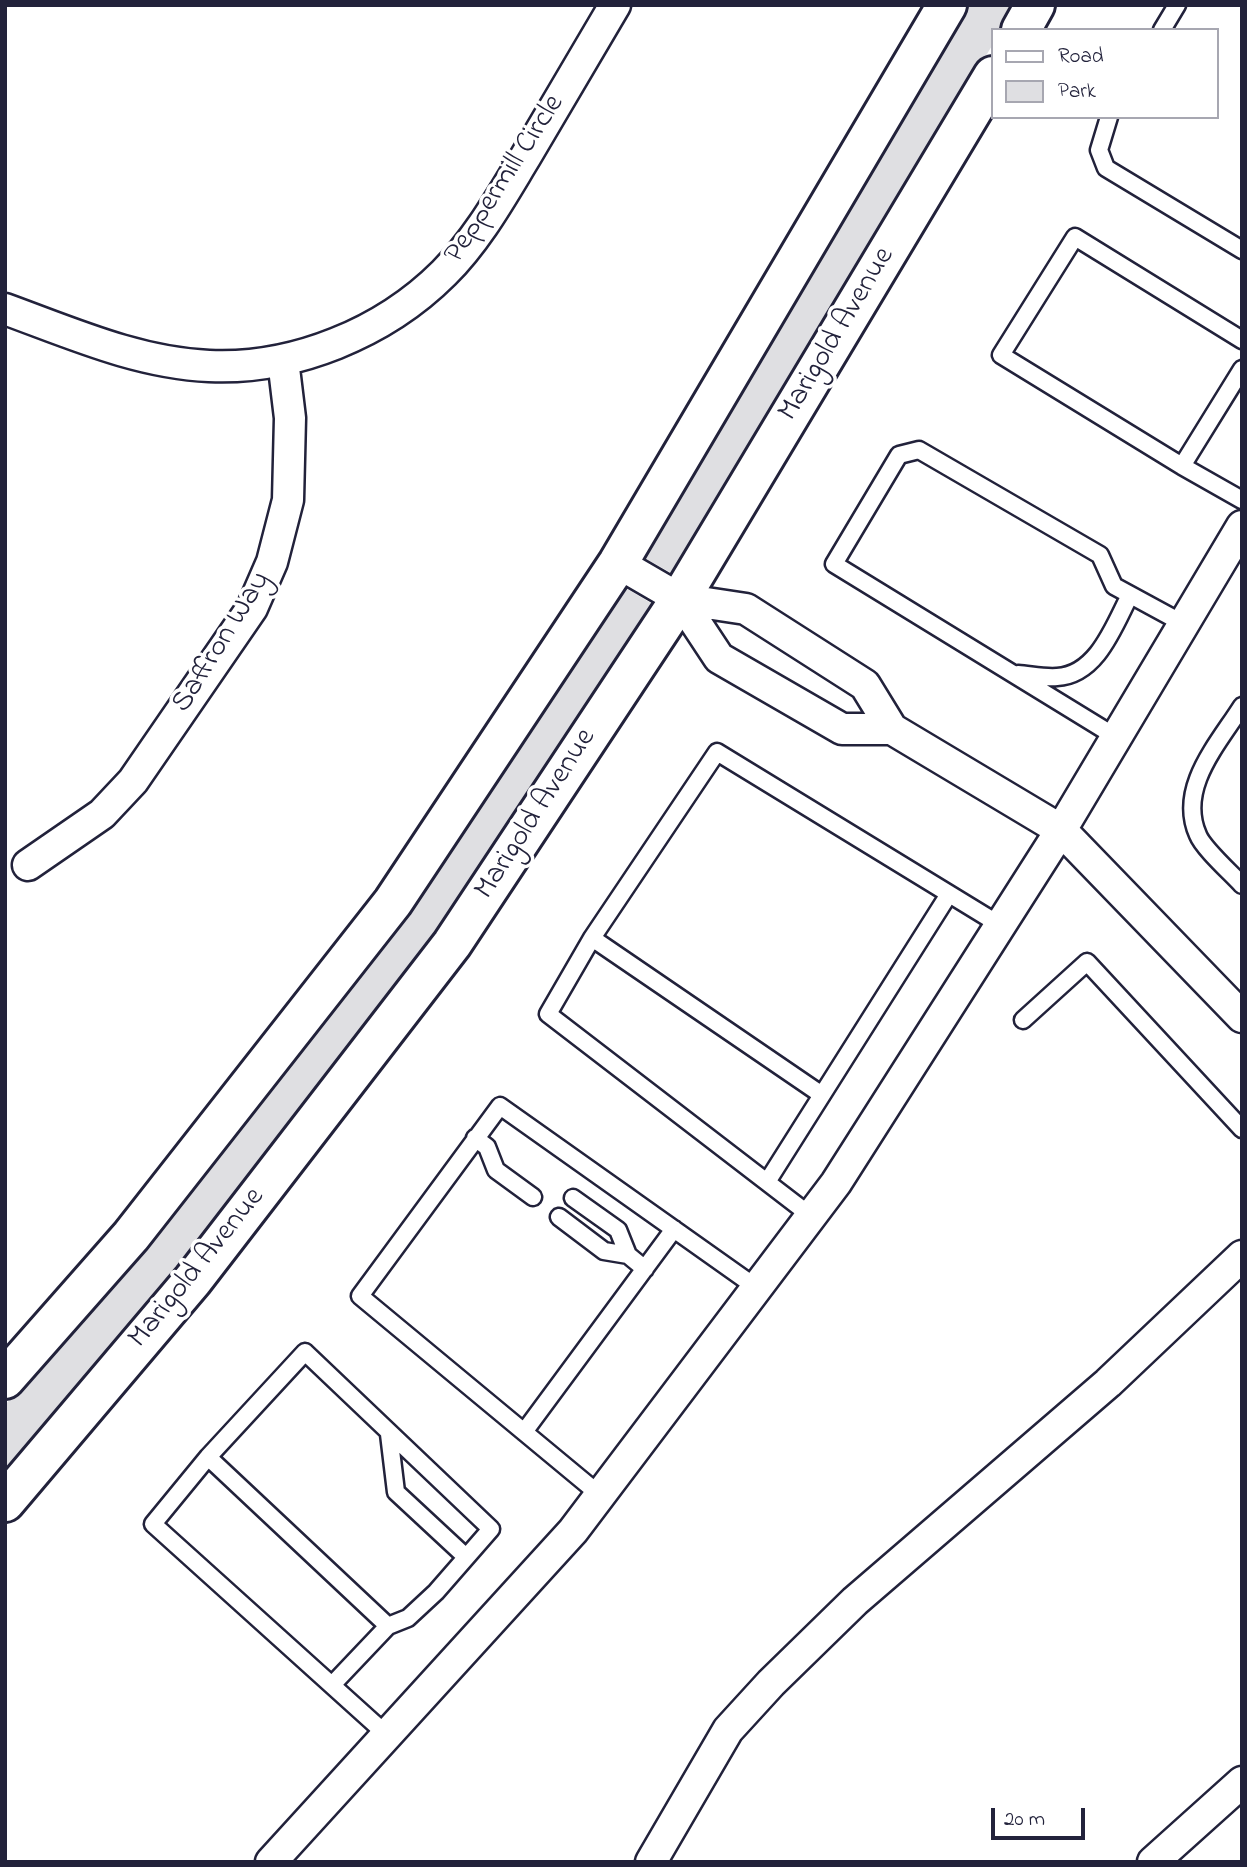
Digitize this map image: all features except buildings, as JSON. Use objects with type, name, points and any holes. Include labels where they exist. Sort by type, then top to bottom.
[{"type":"main road","points":[[5,1379],[131,1236],[393,902],[618,563],[947,5]]},
{"type":"main road","points":[[1022,28],[1035,5]]},
{"type":"main road","name":"Marigold Avenue","points":[[5,1502],[193,1280],[452,944],[680,599],[992,78]]},
{"type":"street","name":"Peppermill Circle","points":[[5,309],[134,354],[173,362],[219,366],[283,360],[321,349],[361,332],[396,312],[445,272],[478,233],[615,5]]},
{"type":"street","name":"Saffron Way","points":[[28,865],[102,814],[125,790],[252,608],[272,562],[288,500],[290,418],[283,360]]},
{"type":"street","points":[[271,1862],[573,1531],[836,1184],[1061,830],[1242,526]]},
{"type":"street","points":[[618,563],[680,599],[746,609],[865,685],[892,729],[1061,830],[1242,1017]]},
{"type":"street","points":[[680,599],[719,658],[842,729],[892,729]]},
{"type":"street","points":[[651,1862],[728,1730],[771,1683],[855,1601],[1108,1382],[1242,1256]]},
{"type":"street","points":[[1153,1862],[1242,1782]]},
{"type":"lane","points":[[1163,28],[1177,5]]},
{"type":"lane","points":[[1108,119],[1099,150],[1106,168],[1242,250]]},
{"type":"lane","points":[[1242,340],[1075,237],[1001,355],[1242,500]]},
{"type":"lane","points":[[1182,466],[1242,369]]},
{"type":"lane","points":[[1116,737],[834,564],[900,455],[919,450],[1100,555],[1114,586],[1184,624]]},
{"type":"lane","points":[[1015,674],[1059,677],[1084,669],[1108,639],[1130,595]]},
{"type":"lane","points":[[1239,719],[1196,780],[1191,808],[1198,837],[1242,884]]},
{"type":"lane","points":[[811,1216],[548,1014],[592,938],[717,752],[1000,925]]},
{"type":"lane","points":[[766,1182],[949,894]]},
{"type":"lane","points":[[592,938],[822,1094]]},
{"type":"lane","points":[[1023,1020],[1087,962],[1242,1129]]},
{"type":"lane","points":[[600,1495],[360,1296],[475,1138],[500,1106],[757,1288]]},
{"type":"lane","points":[[475,1138],[487,1147],[496,1170],[533,1197]]},
{"type":"lane","points":[[573,1198],[618,1230],[628,1255],[645,1269]]},
{"type":"lane","points":[[559,1217],[604,1251],[628,1255]]},
{"type":"lane","points":[[524,1432],[674,1229]]},
{"type":"lane","points":[[332,1685],[388,1626],[408,1618],[436,1592],[491,1529],[305,1352],[208,1457],[153,1524],[387,1735]]},
{"type":"lane","points":[[389,1434],[396,1492],[466,1557]]},
{"type":"lane","points":[[208,1457],[388,1626]]},
{"type":"green space","points":[[966,5],[1016,5],[1003,28],[992,28],[992,46],[675,575],[641,556]]},
{"type":"green space","points":[[622,586],[656,606],[439,935],[179,1271],[5,1477],[5,1405],[133,1260]]}]
